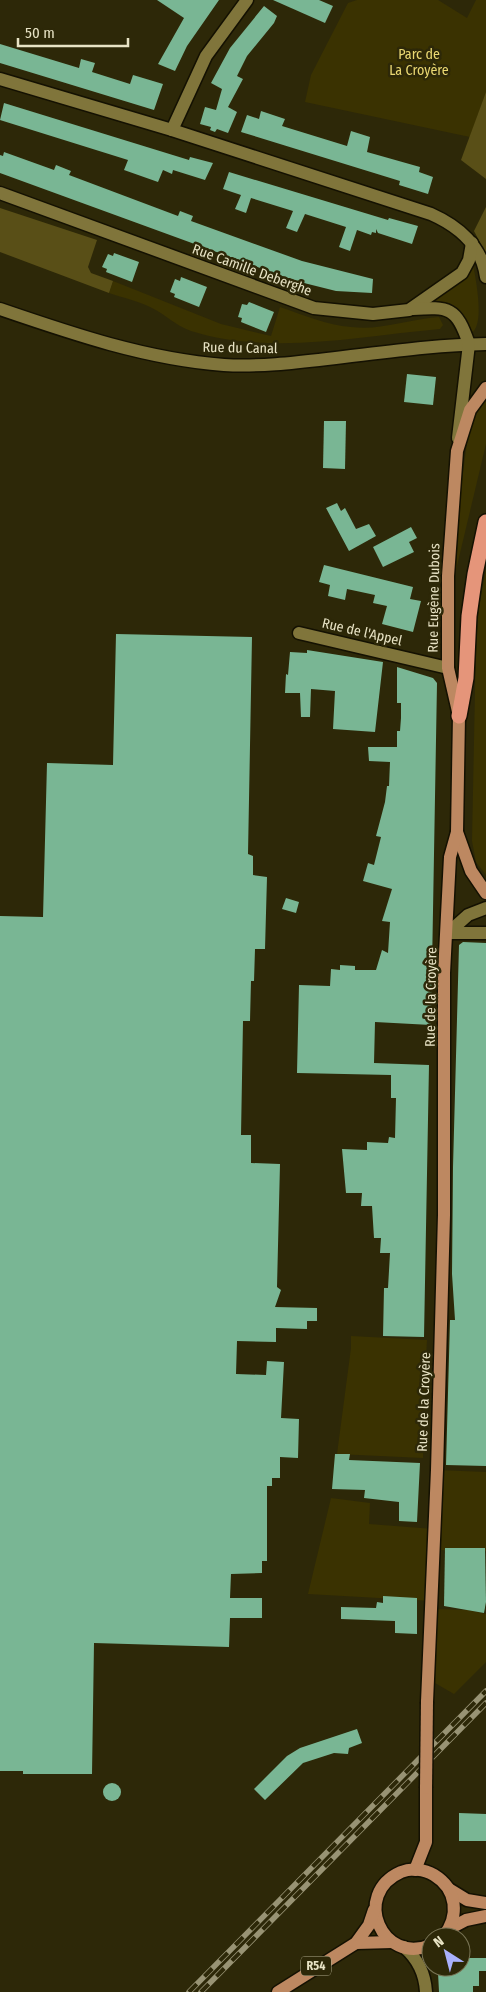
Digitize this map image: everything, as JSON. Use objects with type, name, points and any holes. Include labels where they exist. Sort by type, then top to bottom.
[{"type":"highway","points":[[459,716],[466,678],[475,574],[486,522]]},
{"type":"main road","points":[[457,451],[470,410],[486,388]]},
{"type":"main road","name":"Rue Eugène Dubois","points":[[448,933],[450,857],[457,832],[459,716],[448,668],[448,576],[457,451]]},
{"type":"main road","points":[[457,832],[471,871],[486,894]]},
{"type":"main road","name":"Rue de la Croyère","points":[[414,1870],[426,1842],[427,1702],[443,1254],[444,973],[448,933]]},
{"type":"main road","points":[[398,1945],[383,1933],[377,1922],[375,1907],[377,1896],[383,1885],[393,1876],[405,1870],[430,1872],[441,1879],[449,1889],[466,1900],[486,1903]]},
{"type":"main road","points":[[448,1927],[454,1909],[449,1889]]},
{"type":"main road","name":"R54","points":[[278,1992],[356,1943],[369,1925],[375,1907]]},
{"type":"main road","points":[[455,1927],[466,1920],[486,1916]]},
{"type":"main road","points":[[356,1943],[398,1945],[414,1949],[421,1947]]},
{"type":"street","points":[[172,130],[206,56],[247,0]]},
{"type":"street","points":[[0,79],[172,130],[431,214],[457,229],[472,243],[480,255],[486,277]]},
{"type":"street","name":"Rue Camille Deberghe","points":[[0,193],[314,308],[373,314],[408,310],[462,273],[469,260],[472,243]]},
{"type":"street","points":[[408,310],[440,308],[451,312],[457,318],[469,344]]},
{"type":"street","name":"Rue du Canal","points":[[0,309],[85,338],[171,359],[226,365],[286,364],[469,344],[486,344]]},
{"type":"street","name":"Rue Eugène Dubois","points":[[457,451],[469,344]]},
{"type":"street","name":"Rue de l'Appel","points":[[299,633],[448,668]]},
{"type":"street","points":[[448,933],[468,915],[486,908]]},
{"type":"street","points":[[448,933],[486,933]]},
{"type":"street","points":[[398,1945],[413,1956],[422,1971],[426,1992]]},
{"type":"green space","name":"Parc de La Croyère","points":[[357,0],[438,0],[467,18],[476,0],[486,0],[486,92],[470,137],[305,102],[311,75],[348,3]]},
{"type":"green space","points":[[472,259],[479,308],[477,326],[473,332],[458,309],[453,305],[435,301],[460,280]]},
{"type":"green space","points":[[113,281],[221,324],[271,336],[280,307],[324,322],[351,327],[384,326],[439,317],[443,325],[440,329],[315,342],[252,342],[221,338],[186,329],[147,306],[109,293]]},
{"type":"green space","points":[[486,395],[486,444],[456,570],[458,511],[467,443],[473,416]]},
{"type":"green space","points":[[486,569],[486,875],[476,862],[472,841],[476,641],[479,608]]},
{"type":"green space","points":[[351,1336],[427,1340],[426,1357],[423,1357],[423,1378],[426,1380],[423,1458],[337,1454]]},
{"type":"green space","points":[[437,1470],[486,1472],[486,1551],[434,1550],[432,1601],[308,1594],[331,1498],[370,1503],[369,1524],[434,1529]]},
{"type":"green space","points":[[432,1609],[468,1610],[486,1614],[486,1662],[454,1694],[428,1679]]},
{"type":"shaded area","points":[[486,92],[486,179],[461,160]]},
{"type":"shaded area","points":[[486,207],[486,254],[474,231]]},
{"type":"shaded area","points":[[0,208],[97,240],[88,267],[91,273],[113,281],[109,293],[0,252]]},
{"type":"building","points":[[157,0],[219,0],[187,46],[175,71],[158,64],[184,18]]},
{"type":"building","points":[[273,0],[319,0],[333,6],[325,23]]},
{"type":"building","points":[[264,6],[277,16],[274,23],[247,56],[237,76],[243,79],[228,107],[237,112],[228,133],[217,129],[215,132],[210,130],[211,127],[200,124],[205,107],[216,110],[222,89],[211,83],[230,48]]},
{"type":"building","points":[[0,44],[79,68],[81,59],[95,63],[92,72],[130,84],[133,75],[163,84],[154,110],[0,63]]},
{"type":"building","points":[[4,103],[189,160],[190,157],[213,163],[205,180],[173,170],[172,174],[163,170],[158,182],[124,170],[128,160],[0,120]]},
{"type":"building","points":[[261,111],[285,119],[282,126],[347,146],[351,131],[370,137],[367,152],[420,167],[419,172],[433,177],[428,194],[399,185],[400,181],[241,132],[247,115],[259,119]]},
{"type":"building","points":[[4,152],[54,170],[56,165],[71,171],[69,175],[178,216],[180,211],[193,216],[191,221],[302,261],[373,279],[372,293],[336,291],[296,281],[0,173],[0,155],[3,156]]},
{"type":"building","points":[[229,172],[388,220],[389,218],[418,226],[412,244],[378,233],[376,229],[376,233],[372,232],[371,235],[357,230],[350,251],[339,247],[346,227],[305,214],[297,232],[286,228],[293,211],[251,198],[246,213],[235,209],[241,195],[223,189]]},
{"type":"building","points":[[114,253],[139,262],[132,282],[106,272],[107,269],[102,267],[108,254],[113,256]]},
{"type":"building","points":[[181,277],[207,287],[199,307],[174,297],[175,294],[170,292],[175,279],[180,281]]},
{"type":"building","points":[[249,302],[274,312],[266,332],[241,322],[242,318],[238,317],[242,304],[247,305]]},
{"type":"building","points":[[407,374],[436,377],[433,405],[404,402]]},
{"type":"building","points":[[324,421],[346,421],[345,469],[323,468]]},
{"type":"building","points":[[337,503],[341,511],[345,508],[356,529],[369,524],[376,536],[349,551],[326,508]]},
{"type":"building","points":[[411,527],[417,538],[409,542],[414,552],[383,567],[373,547]]},
{"type":"building","points":[[324,565],[413,587],[410,599],[421,601],[413,632],[382,624],[387,606],[373,603],[375,595],[347,589],[345,600],[328,596],[330,585],[319,582]]},
{"type":"building","points":[[116,634],[252,637],[248,854],[253,856],[253,875],[267,877],[265,949],[255,949],[254,981],[251,981],[250,1021],[243,1021],[241,1135],[251,1135],[251,1163],[280,1164],[277,1287],[281,1290],[275,1307],[317,1308],[317,1321],[307,1321],[307,1329],[276,1328],[276,1342],[237,1341],[236,1374],[266,1375],[267,1361],[284,1362],[281,1418],[299,1419],[298,1458],[280,1457],[280,1478],[272,1478],[272,1486],[267,1486],[267,1561],[262,1561],[262,1573],[231,1574],[230,1598],[262,1598],[262,1618],[230,1618],[229,1647],[94,1643],[92,1774],[23,1774],[23,1771],[0,1771],[0,916],[43,917],[47,763],[113,765]]},
{"type":"building","points":[[307,650],[383,662],[375,732],[333,729],[335,691],[311,689],[310,717],[301,717],[300,693],[285,693],[286,674],[288,675],[290,652],[307,653]]},
{"type":"building","points":[[397,667],[433,678],[437,683],[431,1025],[375,1022],[374,1063],[429,1065],[424,1337],[383,1336],[384,1288],[388,1288],[390,1253],[380,1253],[381,1238],[374,1238],[372,1206],[361,1206],[362,1193],[346,1193],[342,1149],[367,1150],[367,1142],[388,1143],[389,1137],[395,1138],[396,1098],[391,1098],[391,1075],[297,1073],[299,985],[330,986],[331,969],[340,970],[340,965],[355,966],[355,970],[376,970],[382,950],[388,953],[390,922],[382,921],[392,889],[363,881],[368,863],[374,865],[381,837],[376,836],[387,786],[389,786],[390,762],[369,761],[368,747],[397,747],[397,731],[400,731],[401,703],[397,703]]},
{"type":"building","points":[[286,898],[299,902],[296,913],[282,909]]},
{"type":"building","points":[[463,942],[486,943],[486,1466],[446,1465],[450,1320],[455,1320],[452,1274],[453,1167],[459,945]]},
{"type":"building","points":[[335,1454],[350,1454],[349,1460],[420,1463],[417,1522],[399,1521],[399,1502],[364,1498],[365,1490],[332,1489]]},
{"type":"building","points":[[445,1548],[485,1548],[486,1602],[484,1613],[444,1606]]},
{"type":"building","points":[[383,1596],[417,1598],[417,1634],[395,1633],[395,1621],[341,1619],[341,1607],[376,1608],[377,1602],[383,1603]]},
{"type":"building","points":[[357,1729],[362,1743],[349,1748],[348,1754],[334,1753],[303,1763],[265,1800],[254,1789],[287,1756],[300,1748]]},
{"type":"building","points":[[112,1783],[118,1786],[121,1792],[118,1798],[112,1801],[106,1798],[103,1792],[106,1786]]},
{"type":"building","points":[[459,1813],[486,1814],[486,1841],[459,1841]]},
{"type":"building","points":[[471,1958],[486,1958],[486,1971],[479,1971],[479,1986],[473,1986],[473,1992],[439,1992],[438,1977],[471,1977]]},
{"type":"railway","points":[[189,1992],[486,1691]]},
{"type":"railway","points":[[201,1992],[486,1703]]}]
